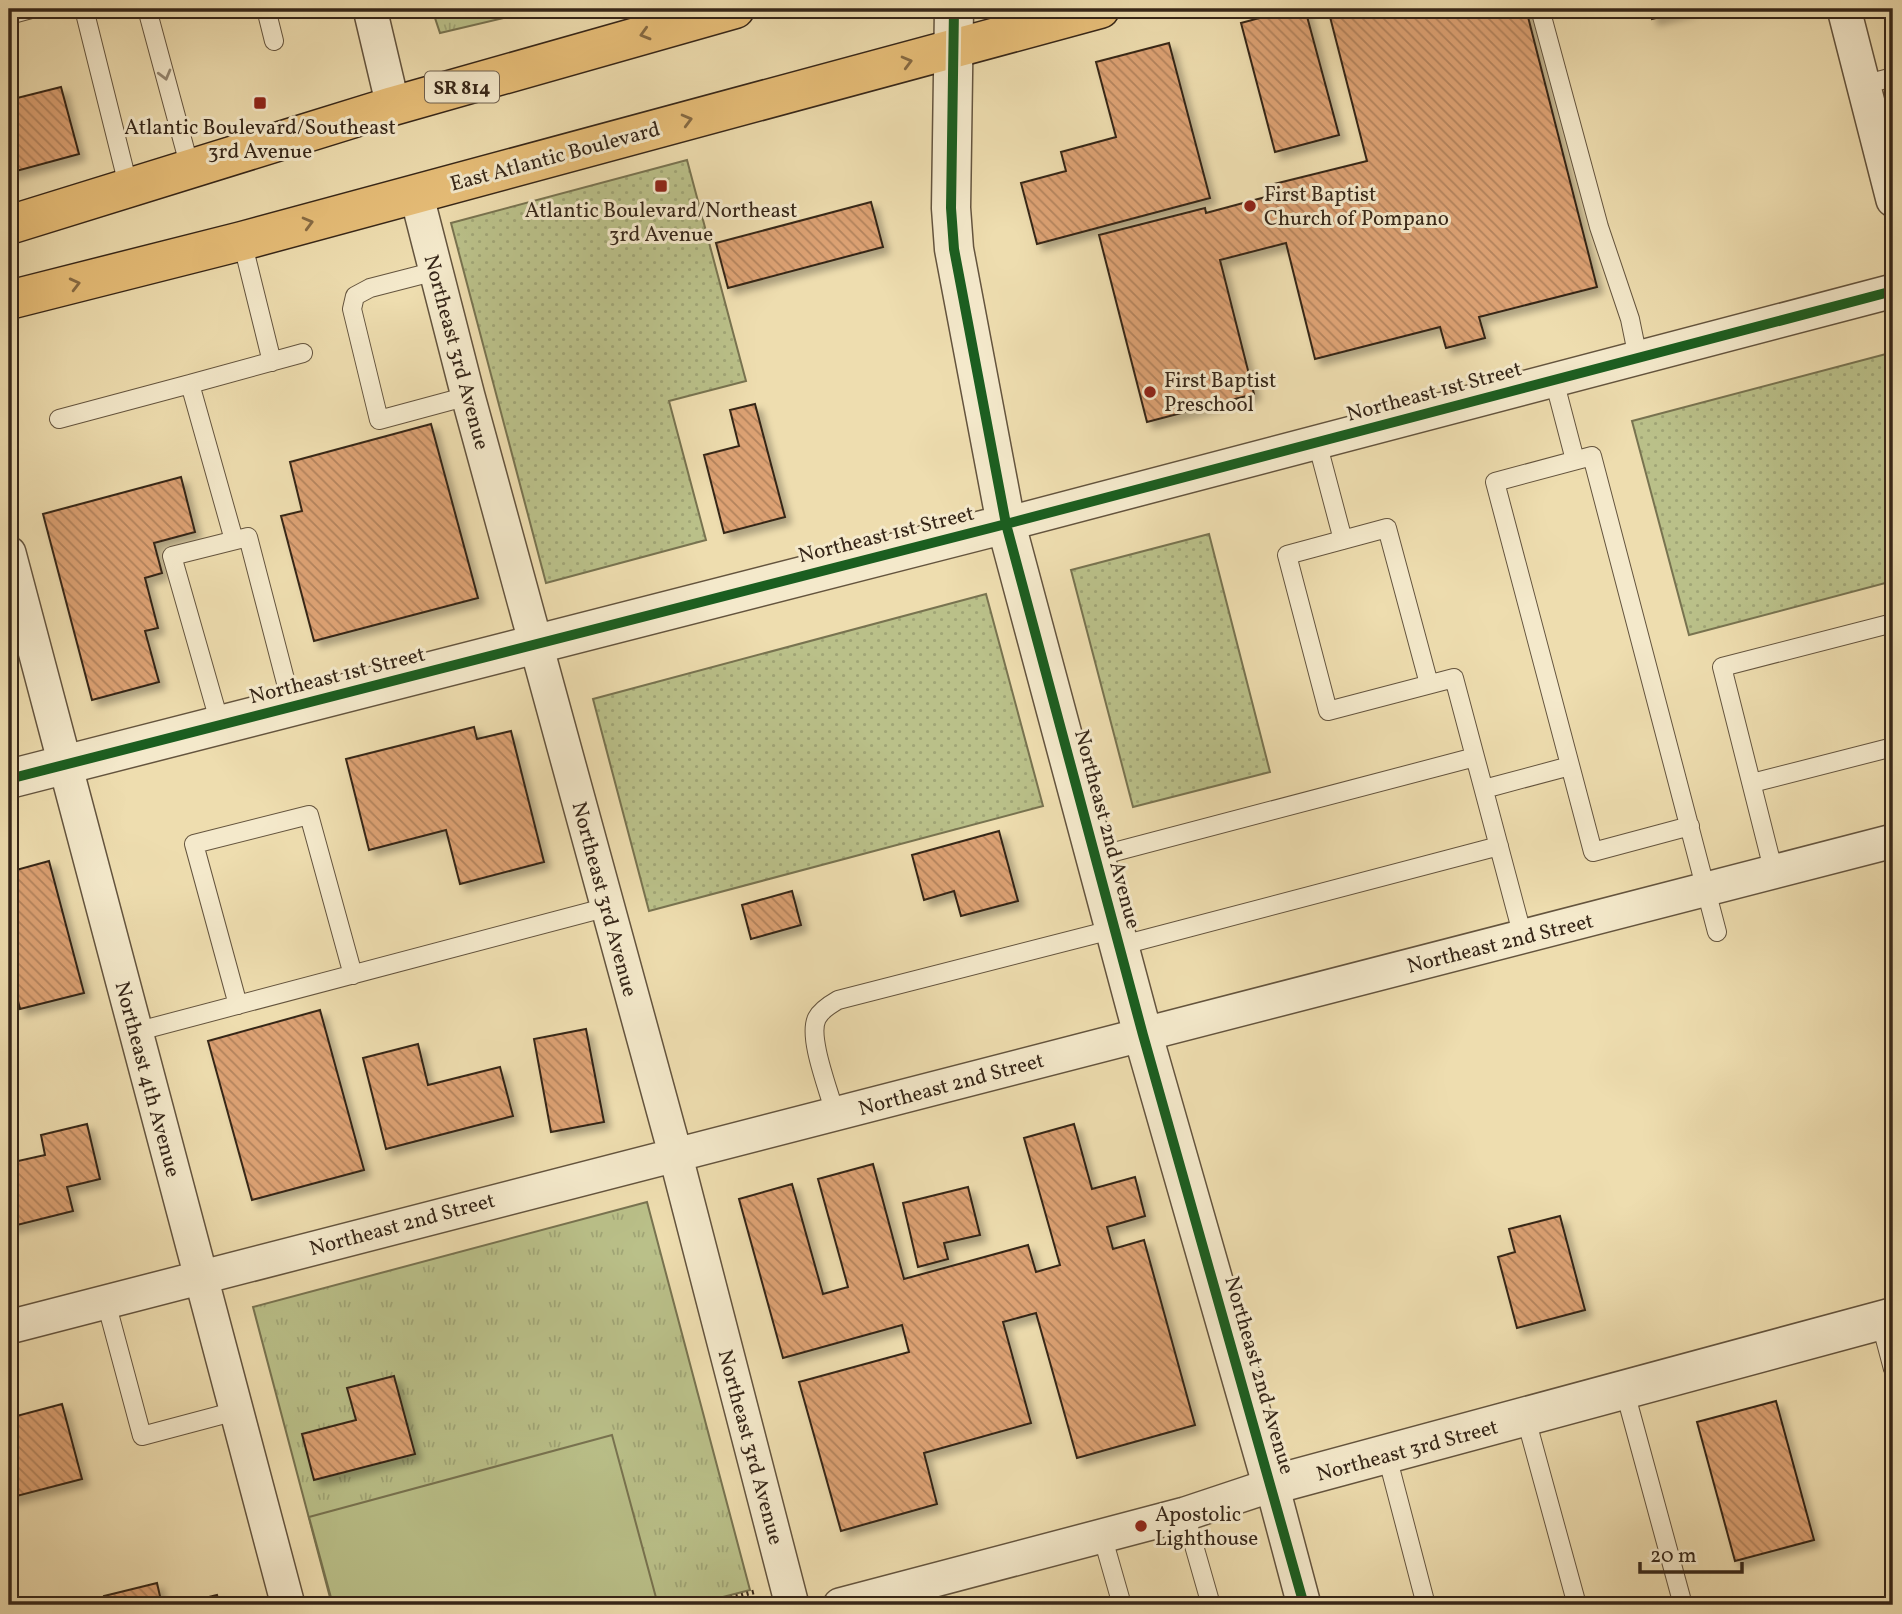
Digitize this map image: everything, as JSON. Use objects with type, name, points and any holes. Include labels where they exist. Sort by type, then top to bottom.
[{"type":"main road","name":"SR 814","points":[[9,225],[393,106],[735,9]]},
{"type":"main road","name":"East Atlantic Boulevard","points":[[9,300],[242,241],[1100,9]]},
{"type":"main road","points":[[9,250],[129,189]]},
{"type":"street","points":[[370,9],[393,106]]},
{"type":"street","name":"Northeast 2nd Avenue","points":[[954,9],[951,208],[954,249],[1006,524],[1143,1035],[1304,1605]]},
{"type":"street","points":[[953,49],[975,9]]},
{"type":"street","points":[[1844,9],[1878,81],[1893,200]]},
{"type":"street","name":"Northeast 3rd Avenue","points":[[416,193],[468,396],[675,1153],[789,1594]]},
{"type":"street","name":"Northeast 1st Street","points":[[9,779],[1006,524],[1893,291]]},
{"type":"street","name":"Northeast 4th Avenue","points":[[9,553],[288,1605]]},
{"type":"street","name":"Northeast 2nd Street","points":[[9,1327],[675,1153],[1893,841]]},
{"type":"street","name":"Northeast 3rd Street","points":[[840,1605],[1185,1514],[1272,1485],[1526,1419],[1887,1319]]},
{"type":"lane","points":[[9,15],[31,9]]},
{"type":"lane","points":[[84,9],[129,189]]},
{"type":"lane","points":[[147,9],[190,168]]},
{"type":"lane","points":[[266,9],[274,41]]},
{"type":"lane","points":[[1540,9],[1599,227],[1630,319],[1637,358]]},
{"type":"lane","points":[[1606,9],[1617,9]]},
{"type":"lane","points":[[242,241],[272,362]]},
{"type":"lane","points":[[436,271],[370,288],[355,296],[352,309],[379,420],[468,396]]},
{"type":"lane","points":[[60,419],[303,353]]},
{"type":"lane","points":[[1554,380],[1575,460]]},
{"type":"lane","points":[[190,384],[234,540]]},
{"type":"lane","points":[[1317,442],[1343,540]]},
{"type":"lane","points":[[1690,826],[1593,852],[1495,482],[1592,456],[1690,826],[1717,932]]},
{"type":"lane","points":[[1429,684],[1387,528],[1287,555],[1328,711],[1454,678],[1523,937]]},
{"type":"lane","points":[[220,724],[172,556],[234,540],[247,537],[292,706]]},
{"type":"lane","points":[[1774,873],[1722,667],[1893,624]]},
{"type":"lane","points":[[1752,783],[1893,747]]},
{"type":"lane","points":[[1095,857],[1475,757]]},
{"type":"lane","points":[[1484,789],[1570,766]]},
{"type":"lane","points":[[238,1004],[194,844],[309,815],[353,975]]},
{"type":"lane","points":[[835,1114],[816,1042],[817,1017],[838,1000],[1499,846]]},
{"type":"lane","points":[[135,1032],[608,907]]},
{"type":"lane","points":[[106,1302],[142,1436],[236,1411]]},
{"type":"lane","points":[[1887,1319],[1893,1369]]},
{"type":"lane","points":[[1625,1392],[1683,1605]]},
{"type":"lane","points":[[1526,1419],[1577,1605]]},
{"type":"lane","points":[[1387,1455],[1426,1605]]},
{"type":"lane","points":[[1185,1514],[1211,1605]]},
{"type":"lane","points":[[1102,1535],[1122,1605]]},
{"type":"path","points":[[704,1605],[789,1594]]},
{"type":"green space","points":[[432,9],[542,9],[440,33]]},
{"type":"green space","points":[[687,160],[746,381],[669,401],[706,540],[546,583],[451,223]]},
{"type":"green space","points":[[1886,354],[1893,381],[1893,581],[1689,635],[1632,421]]},
{"type":"green space","points":[[1209,534],[1270,772],[1133,807],[1071,570]]},
{"type":"green space","points":[[986,594],[1043,806],[649,911],[593,699]]},
{"type":"green space","points":[[647,1202],[750,1590],[692,1605],[332,1605],[253,1307]]},
{"type":"green space","points":[[612,1435],[658,1605],[333,1605],[309,1517]]},
{"type":"building","points":[[1293,9],[1305,9],[1339,135],[1275,152],[1241,23]]},
{"type":"building","points":[[1328,9],[1526,9],[1597,287],[1479,317],[1485,338],[1446,348],[1440,327],[1315,359],[1286,243],[1220,260],[1254,394],[1147,422],[1099,235],[1205,208],[1206,213],[1273,195],[1270,185],[1367,161]]},
{"type":"building","points":[[1650,9],[1689,9],[1689,10],[1652,19]]},
{"type":"building","points":[[1169,43],[1210,198],[1037,244],[1021,183],[1066,171],[1061,152],[1116,137],[1096,62]]},
{"type":"building","points":[[61,87],[79,154],[9,173],[9,100]]},
{"type":"building","points":[[871,202],[883,247],[728,288],[716,243]]},
{"type":"building","points":[[755,404],[785,517],[724,533],[704,455],[739,446],[730,410]]},
{"type":"building","points":[[431,424],[478,598],[314,641],[281,516],[302,511],[290,462]]},
{"type":"building","points":[[181,477],[195,532],[154,543],[162,573],[145,578],[158,628],[145,631],[159,682],[92,700],[43,514]]},
{"type":"building","points":[[474,727],[477,739],[511,731],[544,862],[460,884],[446,830],[369,850],[346,759]]},
{"type":"building","points":[[999,831],[1018,901],[961,916],[954,891],[924,900],[912,855]]},
{"type":"building","points":[[49,861],[84,993],[20,1009],[9,965],[9,872]]},
{"type":"building","points":[[792,891],[801,925],[751,939],[742,905]]},
{"type":"building","points":[[320,1010],[364,1170],[252,1200],[208,1041]]},
{"type":"building","points":[[586,1029],[604,1122],[551,1132],[534,1039]]},
{"type":"building","points":[[418,1044],[428,1085],[500,1067],[513,1116],[386,1149],[363,1058]]},
{"type":"building","points":[[87,1124],[100,1179],[67,1187],[73,1211],[9,1227],[9,1163],[45,1155],[41,1135]]},
{"type":"building","points":[[1074,1124],[1092,1189],[1135,1177],[1145,1216],[1107,1227],[1113,1249],[1144,1240],[1195,1425],[1077,1458],[1036,1313],[1003,1322],[1031,1423],[924,1453],[937,1504],[841,1531],[799,1382],[909,1352],[902,1325],[783,1358],[739,1199],[792,1184],[823,1294],[848,1287],[818,1179],[873,1164],[904,1279],[1028,1245],[1036,1272],[1060,1265],[1024,1138]]},
{"type":"building","points":[[968,1187],[980,1235],[944,1243],[948,1259],[918,1267],[903,1203]]},
{"type":"building","points":[[1560,1216],[1585,1310],[1517,1328],[1498,1257],[1515,1252],[1509,1229]]},
{"type":"building","points":[[394,1376],[415,1454],[314,1480],[302,1434],[356,1420],[347,1388]]},
{"type":"building","points":[[1776,1401],[1814,1540],[1735,1561],[1697,1422]]},
{"type":"building","points":[[62,1404],[82,1479],[9,1498],[9,1418]]},
{"type":"building","points":[[157,1583],[162,1605],[106,1605],[104,1596]]},
{"type":"building","points":[[217,1595],[220,1605],[176,1605]]},
{"type":"cycle path","points":[[954,9],[951,208],[954,249],[1006,524],[1143,1035],[1304,1605]]},
{"type":"cycle path","points":[[9,779],[1006,524],[1893,291]]},
{"type":"place","name":"Atlantic Boulevard/Southeast 3rd Avenue","points":[[260,103]]},
{"type":"place","name":"Atlantic Boulevard/Northeast 3rd Avenue","points":[[661,186]]},
{"type":"place","name":"First Baptist Church of Pompano","points":[[1250,206]]},
{"type":"place","name":"First Baptist Preschool","points":[[1150,392]]},
{"type":"place","name":"Apostolic Lighthouse","points":[[1141,1526]]}]
